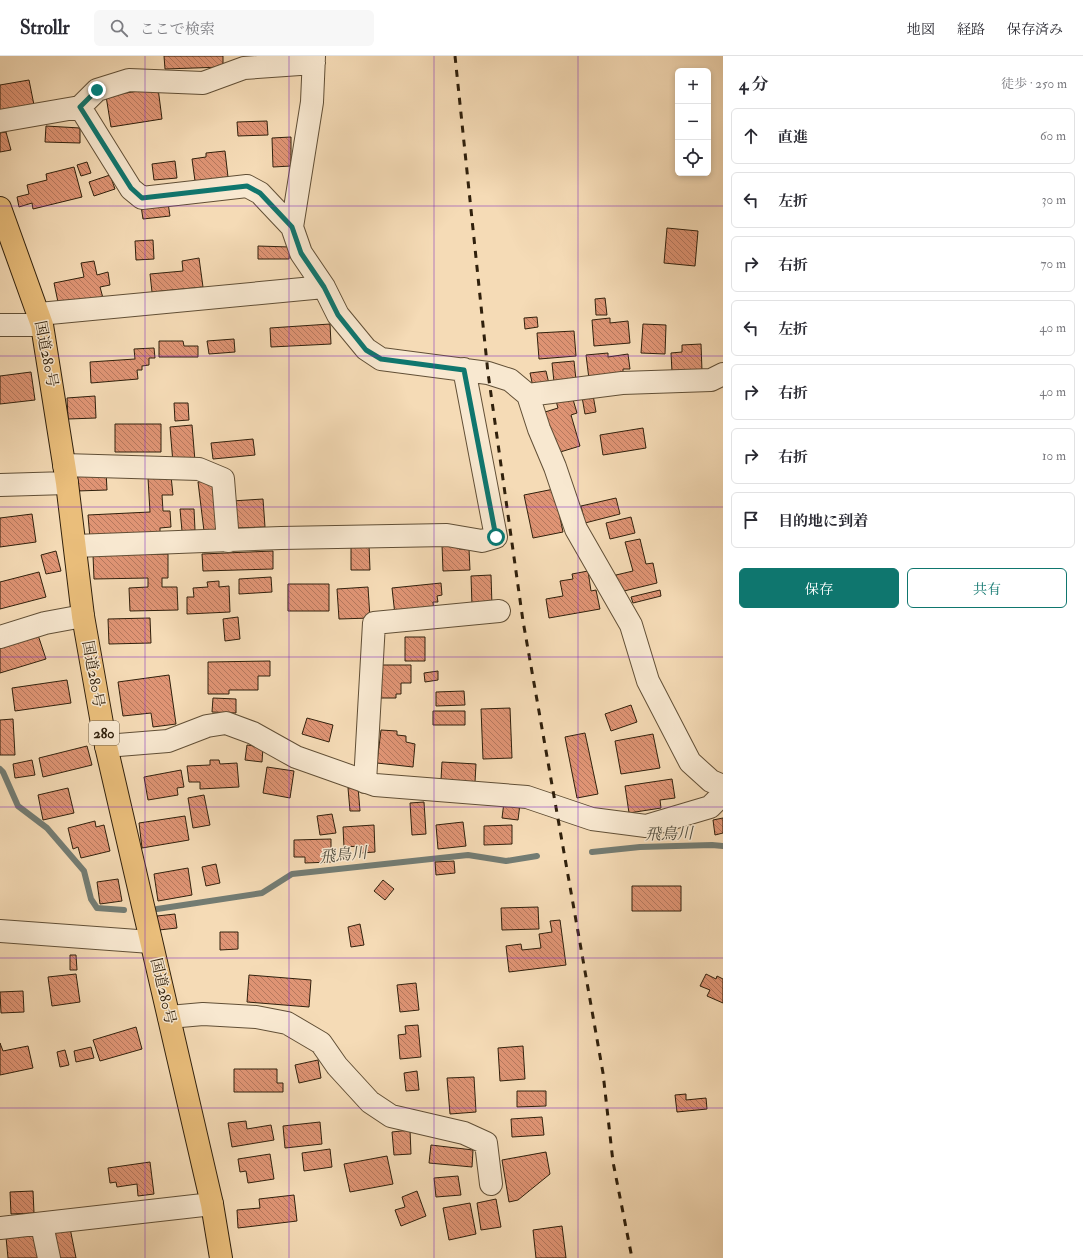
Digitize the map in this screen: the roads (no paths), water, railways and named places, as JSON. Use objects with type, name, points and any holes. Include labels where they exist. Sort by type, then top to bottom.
[{"type":"highway","name":"国道280号","points":[[0,208],[40,320],[66,474],[83,616],[106,746],[212,1204],[221,1258]]},
{"type":"street","points":[[0,121],[80,107],[97,90],[129,80],[203,83],[244,68],[314,60],[312,102],[292,227]]},
{"type":"street","points":[[80,107],[131,188],[142,198],[247,186],[260,193],[292,227],[301,253],[324,287],[338,315],[366,350],[381,359],[488,373],[510,380],[528,396],[539,429],[555,467],[576,529],[631,625],[648,681],[690,762],[711,781],[723,786]]},
{"type":"street","points":[[0,325],[324,287]]},
{"type":"street","points":[[75,546],[281,538],[447,535],[482,541],[496,537],[464,370]]},
{"type":"street","points":[[528,396],[622,383],[711,380],[723,374]]},
{"type":"street","points":[[0,485],[66,474],[199,469],[223,479],[228,541]]},
{"type":"street","points":[[365,782],[374,623],[499,611]]},
{"type":"street","points":[[0,637],[45,623],[83,616]]},
{"type":"street","points":[[106,746],[168,741],[207,726],[226,723],[254,733],[296,757],[374,785],[527,797],[592,819],[646,826],[710,807],[723,794]]},
{"type":"street","points":[[0,931],[152,942]]},
{"type":"street","points":[[169,1017],[203,1014],[256,1017],[287,1023],[321,1043],[338,1066],[370,1102],[391,1116],[464,1133],[486,1143],[491,1184]]},
{"type":"street","points":[[0,1228],[42,1225],[212,1204]]},
{"type":"street","points":[[42,1225],[49,1258]]},
{"type":"waterway","name":"飛鳥川","points":[[0,769],[3,772],[18,806],[47,828],[84,871],[91,899],[97,908],[124,910]]},
{"type":"waterway","name":"飛鳥川","points":[[592,852],[640,847],[723,846]]},
{"type":"waterway","name":"飛鳥川","points":[[157,909],[262,893],[292,874],[468,855],[506,861],[537,856]]},
{"type":"railway","points":[[455,56],[488,373],[523,621],[603,1073],[613,1162],[632,1258]]}]
